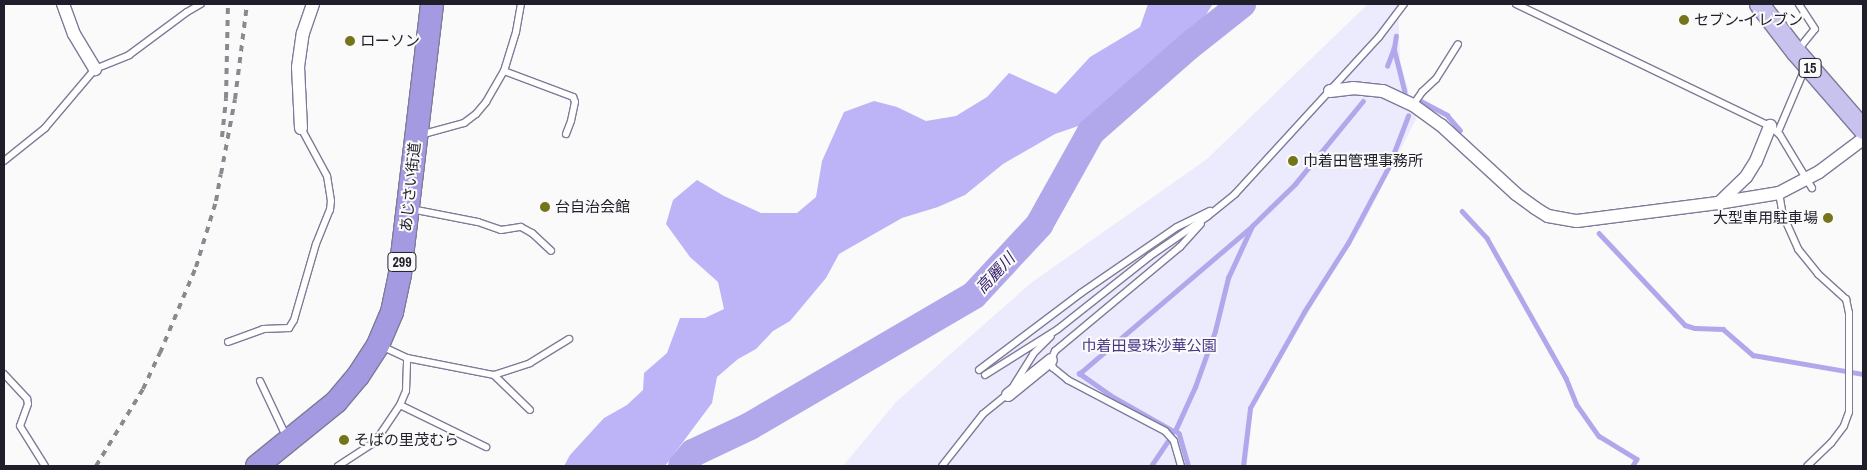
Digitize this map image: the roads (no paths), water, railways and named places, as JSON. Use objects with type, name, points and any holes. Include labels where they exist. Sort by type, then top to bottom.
[{"type":"highway","name":"あじさい街道","points":[[257,466],[336,402],[358,376],[378,345],[392,312],[400,273],[432,4]]},
{"type":"main road","name":"15","points":[[1759,4],[1801,58],[1863,129]]},
{"type":"street","points":[[62,4],[74,34],[95,70]]},
{"type":"street","points":[[301,128],[298,67],[303,33],[313,4]]},
{"type":"street","points":[[1330,91],[1353,88],[1383,91],[1413,105],[1441,125],[1516,194],[1548,216],[1569,220],[1594,221],[1718,204],[1779,193],[1810,183],[1863,139]]},
{"type":"street","points":[[1718,204],[1746,177],[1774,129]]},
{"type":"street","points":[[1008,395],[1051,360]]},
{"type":"lane","points":[[4,161],[45,128],[95,70],[129,55],[187,12],[201,4]]},
{"type":"lane","points":[[415,137],[464,123],[476,114],[486,102],[504,71],[516,32],[521,4]]},
{"type":"lane","points":[[985,375],[1058,329],[1150,256],[1208,216],[1235,194],[1379,37],[1404,4]]},
{"type":"lane","points":[[1516,4],[1774,129],[1810,183]]},
{"type":"lane","points":[[1774,129],[1801,58],[1815,29],[1799,4]]},
{"type":"lane","points":[[1413,105],[1422,92],[1436,79],[1458,44]]},
{"type":"lane","points":[[504,71],[573,97],[575,102],[566,134]]},
{"type":"lane","points":[[228,342],[263,329],[288,328],[294,320],[316,244],[330,210],[331,201],[326,176],[301,128]]},
{"type":"lane","points":[[1779,193],[1782,215],[1798,249],[1818,274],[1846,299],[1849,313],[1849,412],[1844,426],[1831,443],[1807,466]]},
{"type":"lane","points":[[979,370],[1081,293],[1169,233],[1220,206]]},
{"type":"lane","points":[[407,209],[478,222],[501,230],[522,228],[532,233],[551,251]]},
{"type":"lane","points":[[1181,466],[1174,441],[1165,431],[1075,384],[1053,368],[1051,360],[1055,351],[1180,247],[1208,216]]},
{"type":"lane","points":[[942,466],[983,414],[1008,395],[1034,354],[1058,329]]},
{"type":"lane","points":[[378,345],[407,358],[494,375],[530,364],[569,339]]},
{"type":"lane","points":[[338,466],[375,442],[400,406],[406,391],[407,358]]},
{"type":"lane","points":[[4,374],[26,399],[28,404],[20,426],[45,466]]},
{"type":"lane","points":[[494,375],[530,410]]},
{"type":"lane","points":[[260,381],[289,442]]},
{"type":"lane","points":[[400,406],[486,447]]},
{"type":"waterway","name":"高麗川","points":[[682,466],[693,453],[750,426],[974,295],[1039,225],[1091,132],[1189,46],[1242,4]]},
{"type":"waterway","points":[[1387,66],[1394,48],[1396,36]]},
{"type":"waterway","points":[[1394,48],[1405,92]]},
{"type":"waterway","points":[[1188,466],[1179,434],[1175,431],[1195,387],[1215,331],[1228,278],[1252,226],[1295,184],[1363,101]]},
{"type":"waterway","points":[[1421,101],[1447,115],[1460,130]]},
{"type":"waterway","points":[[1243,466],[1250,408],[1304,312],[1348,243],[1388,168],[1408,116]]},
{"type":"waterway","points":[[1462,211],[1487,238],[1566,378],[1577,405],[1599,436],[1637,459],[1633,466]]},
{"type":"waterway","points":[[1174,432],[1111,396],[1079,374],[1251,227]]},
{"type":"waterway","points":[[1599,233],[1685,325],[1695,328],[1723,329],[1753,355],[1863,374]]},
{"type":"waterway","points":[[1151,466],[1167,442]]},
{"type":"railway","points":[[222,137],[226,98],[228,4]]},
{"type":"railway","points":[[96,466],[143,389],[196,267],[216,201],[235,99],[247,4]]},
{"type":"place","name":"セブン-イレブン","points":[[1684,20]]},
{"type":"place","name":"ローソン","points":[[350,41]]},
{"type":"place","name":"巾着田管理事務所","points":[[1293,161]]},
{"type":"place","name":"台自治会館","points":[[545,207]]},
{"type":"place","name":"大型車用駐車場","points":[[1828,218]]},
{"type":"place","name":"そばの里茂むら","points":[[344,440]]},
{"type":"park label","name":"巾着田曼珠沙華公園","points":[[1149,346]]}]
